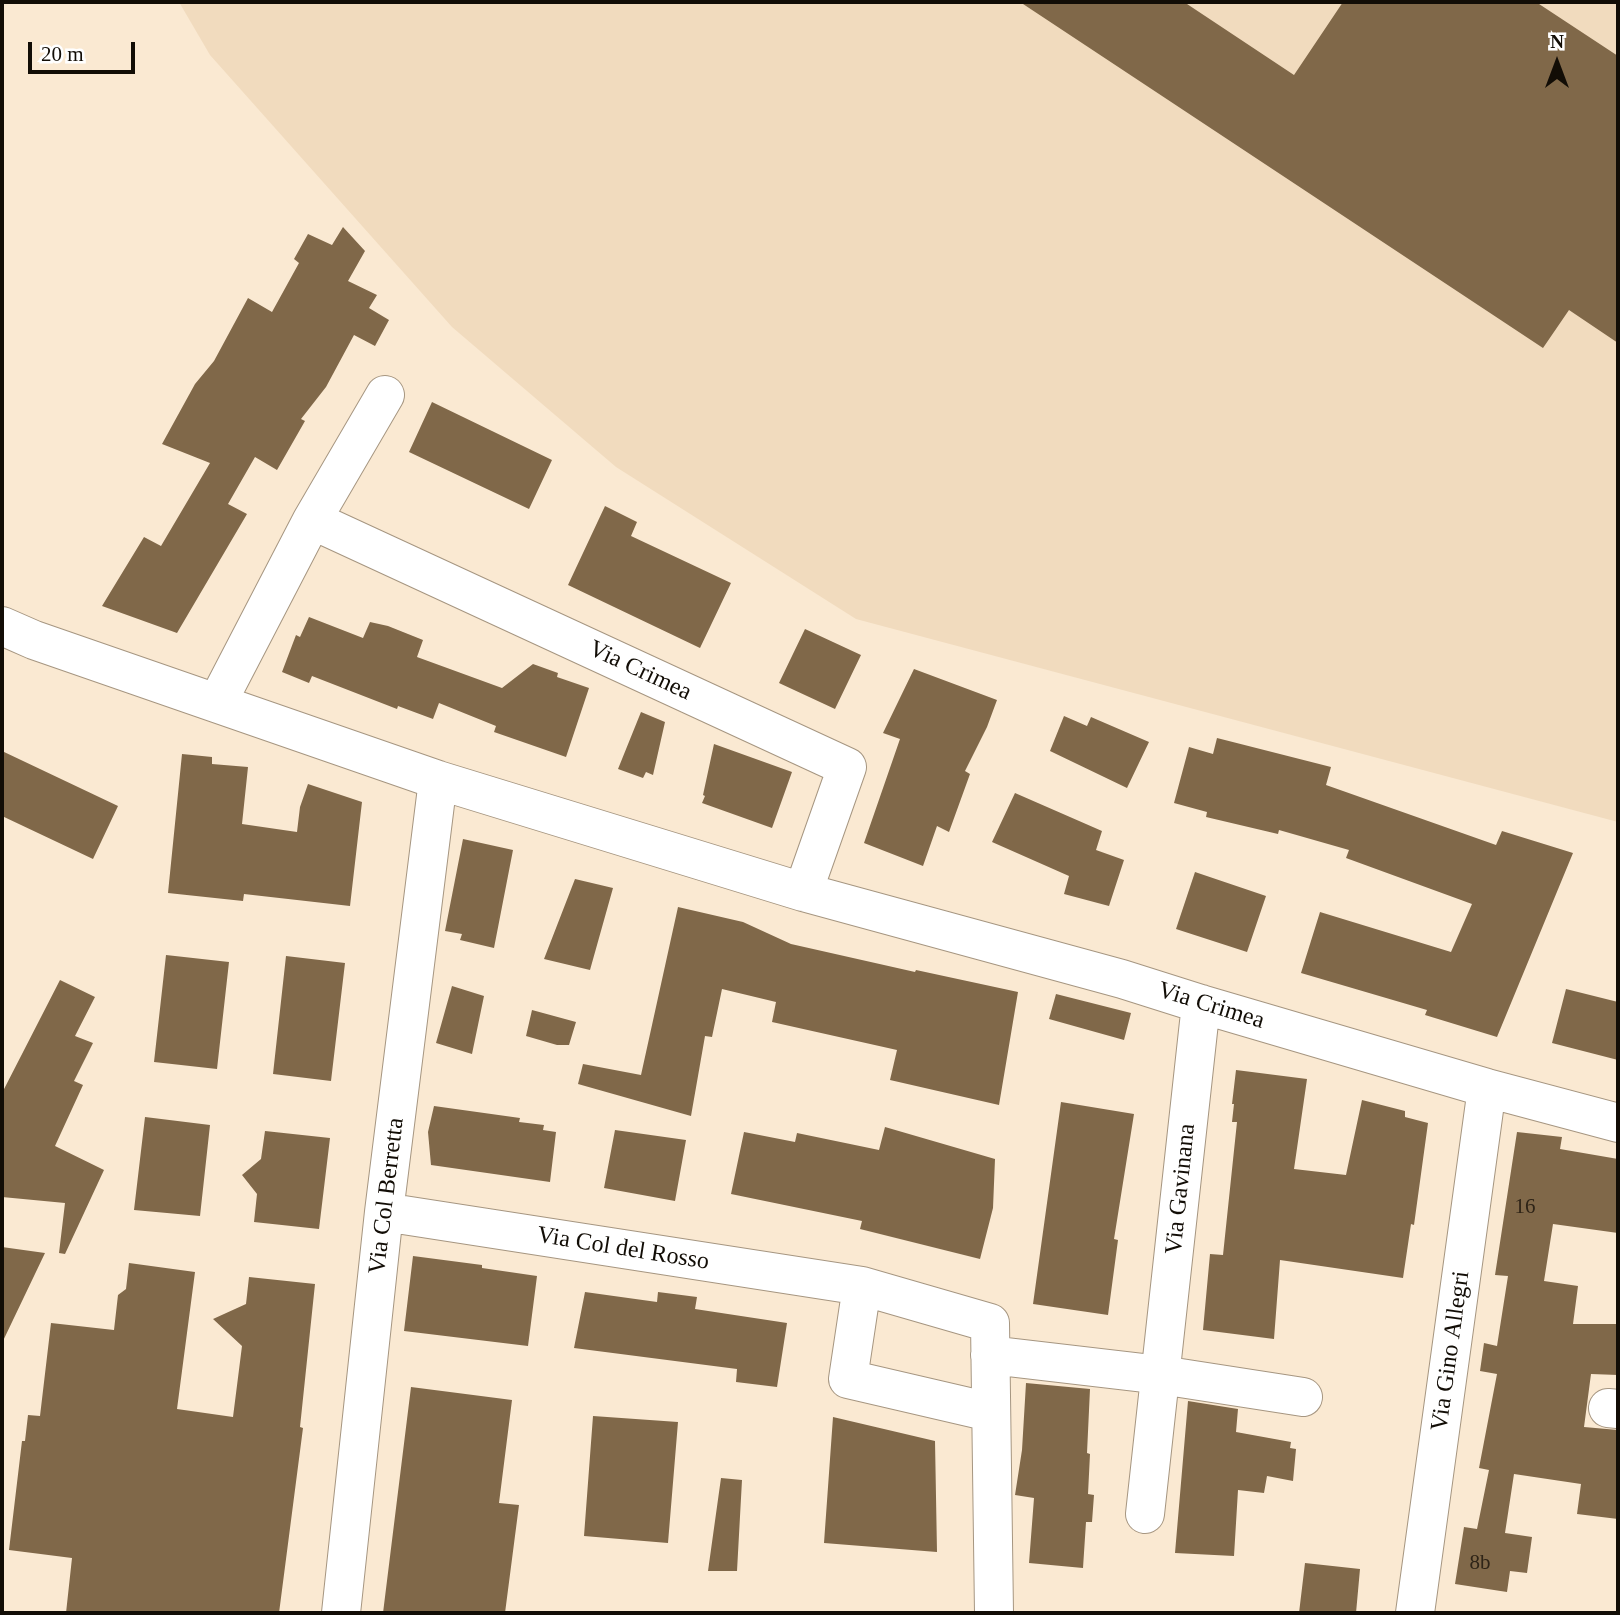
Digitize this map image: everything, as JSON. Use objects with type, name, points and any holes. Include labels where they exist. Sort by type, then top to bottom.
[{"type":"street","points":[[217,703],[312,520],[385,395]]},
{"type":"street","name":"Via Crimea","points":[[312,520],[847,767],[803,892]]},
{"type":"street","name":"Via Crimea","points":[[2,626],[34,640],[438,780],[803,892],[1122,979],[1487,1088],[1618,1123]]},
{"type":"street","name":"Via Col Berretta","points":[[341,1613],[384,1212],[438,780]]},
{"type":"street","name":"Via Gavinana","points":[[1146,1514],[1201,1004]]},
{"type":"street","name":"Via Gino Allegri","points":[[1415,1613],[1487,1088]]},
{"type":"street","name":"Via Col del Rosso","points":[[384,1212],[862,1286],[990,1323],[994,1613]]},
{"type":"street","points":[[862,1286],[848,1379],[990,1412]]},
{"type":"street","points":[[990,1355],[1160,1375],[1303,1397]]},
{"type":"shaded area","points":[[179,2],[1618,2],[1618,822],[856,619],[616,467],[452,327],[210,55]]},
{"type":"building","points":[[1020,2],[1184,2],[1294,75],[1343,2],[1536,2],[1618,56],[1618,343],[1569,310],[1543,348]]},
{"type":"building","points":[[343,227],[365,251],[348,281],[377,295],[369,308],[389,320],[375,346],[354,335],[326,387],[301,419],[305,421],[277,470],[255,457],[228,504],[247,514],[177,633],[102,606],[144,537],[161,546],[210,463],[162,444],[195,384],[214,361],[248,298],[272,312],[299,263],[294,259],[308,234],[332,245]]},
{"type":"building","points":[[432,402],[552,460],[529,509],[409,452]]},
{"type":"building","points":[[605,506],[637,522],[631,536],[731,583],[700,648],[568,585]]},
{"type":"building","points":[[309,617],[363,638],[370,622],[388,626],[423,640],[417,657],[502,688],[533,664],[558,673],[557,677],[589,688],[566,757],[494,732],[496,726],[439,703],[433,719],[398,706],[397,709],[312,676],[309,683],[282,672],[296,635],[300,637]]},
{"type":"building","points":[[805,629],[861,655],[835,709],[779,683]]},
{"type":"building","points":[[914,669],[997,700],[965,771],[970,774],[949,832],[937,826],[923,866],[864,843],[900,739],[883,733]]},
{"type":"building","points":[[641,712],[665,722],[653,775],[646,772],[643,778],[618,769]]},
{"type":"building","points":[[1064,716],[1087,726],[1091,717],[1149,742],[1127,788],[1050,751]]},
{"type":"building","points":[[1217,738],[1331,767],[1326,785],[1496,845],[1502,831],[1573,853],[1497,1037],[1425,1015],[1427,1010],[1301,973],[1320,912],[1451,952],[1472,904],[1346,858],[1349,850],[1279,830],[1278,834],[1206,817],[1207,812],[1174,803],[1189,747],[1213,754]]},
{"type":"building","points":[[714,744],[792,772],[772,828],[702,803]]},
{"type":"building","points":[[2,751],[118,806],[93,859],[2,816]]},
{"type":"building","points":[[182,754],[212,757],[212,764],[248,767],[242,824],[297,832],[300,807],[308,784],[362,802],[350,906],[244,894],[243,901],[168,893]]},
{"type":"building","points":[[1015,793],[1102,831],[1096,850],[1124,860],[1109,906],[1064,894],[1069,876],[992,842]]},
{"type":"building","points":[[463,839],[513,850],[494,948],[460,940],[462,934],[445,931]]},
{"type":"building","points":[[1195,872],[1266,896],[1247,952],[1176,929]]},
{"type":"building","points":[[575,879],[613,888],[590,970],[544,959]]},
{"type":"building","points":[[678,907],[743,922],[791,944],[1018,992],[999,1105],[890,1080],[897,1050],[772,1022],[776,1002],[722,989],[712,1037],[705,1036],[691,1116],[578,1084],[583,1064],[641,1075]]},
{"type":"building","points":[[166,955],[229,962],[217,1069],[154,1062]]},
{"type":"building","points":[[286,956],[345,963],[331,1081],[273,1074]]},
{"type":"building","points":[[60,980],[95,997],[75,1036],[93,1043],[74,1081],[83,1085],[55,1146],[104,1170],[65,1254],[59,1253],[65,1203],[2,1197],[2,1093]]},
{"type":"building","points":[[452,986],[484,996],[472,1054],[436,1043]]},
{"type":"building","points":[[1566,989],[1618,1002],[1618,1060],[1552,1043]]},
{"type":"building","points":[[1056,994],[1131,1013],[1124,1040],[1049,1019]]},
{"type":"building","points":[[532,1010],[576,1022],[569,1045],[557,1045],[526,1036]]},
{"type":"building","points":[[1236,1070],[1307,1079],[1294,1169],[1346,1175],[1362,1100],[1405,1111],[1405,1117],[1428,1123],[1414,1225],[1411,1224],[1403,1278],[1280,1260],[1274,1339],[1203,1330],[1210,1254],[1223,1255],[1237,1122],[1232,1122]]},
{"type":"building","points":[[1061,1102],[1134,1114],[1114,1239],[1118,1240],[1108,1315],[1033,1304]]},
{"type":"building","points":[[434,1106],[520,1118],[519,1122],[544,1125],[543,1130],[556,1132],[550,1182],[431,1165],[428,1132]]},
{"type":"building","points":[[145,1117],[210,1125],[200,1216],[134,1210]]},
{"type":"building","points":[[885,1127],[995,1159],[993,1208],[980,1259],[860,1229],[862,1221],[731,1194],[744,1132],[795,1142],[797,1133],[879,1150]]},
{"type":"building","points":[[615,1130],[686,1140],[675,1201],[604,1188]]},
{"type":"building","points":[[265,1131],[330,1138],[319,1229],[254,1222],[257,1194],[242,1175],[261,1159]]},
{"type":"building","points":[[1517,1132],[1562,1137],[1560,1149],[1618,1159],[1618,1233],[1553,1224],[1544,1281],[1578,1286],[1573,1324],[1618,1324],[1618,1375],[1591,1374],[1584,1427],[1618,1430],[1618,1519],[1577,1514],[1581,1484],[1514,1474],[1505,1533],[1532,1537],[1527,1573],[1510,1571],[1507,1592],[1455,1584],[1464,1527],[1477,1529],[1489,1470],[1479,1468],[1497,1374],[1480,1371],[1484,1343],[1497,1346],[1508,1276],[1495,1275]]},
{"type":"building","points":[[2,1247],[45,1253],[2,1343]]},
{"type":"building","points":[[413,1256],[482,1265],[482,1268],[537,1276],[528,1346],[404,1331]]},
{"type":"building","points":[[129,1263],[195,1272],[177,1409],[233,1417],[242,1346],[213,1319],[246,1304],[249,1277],[315,1284],[300,1427],[303,1428],[279,1613],[66,1613],[72,1558],[9,1550],[22,1441],[25,1441],[28,1415],[40,1416],[51,1323],[114,1330],[118,1295],[126,1289]]},
{"type":"building","points":[[585,1292],[657,1302],[658,1292],[697,1297],[695,1309],[787,1323],[777,1387],[736,1382],[737,1369],[574,1348]]},
{"type":"building","points":[[1026,1383],[1090,1389],[1088,1494],[1094,1495],[1092,1522],[1086,1522],[1083,1568],[1029,1563],[1034,1498],[1015,1495],[1022,1450]]},
{"type":"building","points":[[411,1387],[512,1400],[499,1503],[519,1505],[505,1613],[383,1613]]},
{"type":"building","points":[[1188,1401],[1238,1409],[1236,1432],[1291,1442],[1290,1448],[1296,1449],[1293,1481],[1267,1476],[1264,1493],[1238,1490],[1234,1556],[1175,1553]]},
{"type":"building","points":[[593,1416],[678,1422],[668,1543],[584,1536]]},
{"type":"building","points":[[833,1417],[935,1441],[937,1552],[824,1543]]},
{"type":"building","points":[[721,1478],[742,1480],[737,1571],[708,1571]]},
{"type":"building","points":[[1305,1563],[1360,1569],[1356,1613],[1299,1613]]}]
